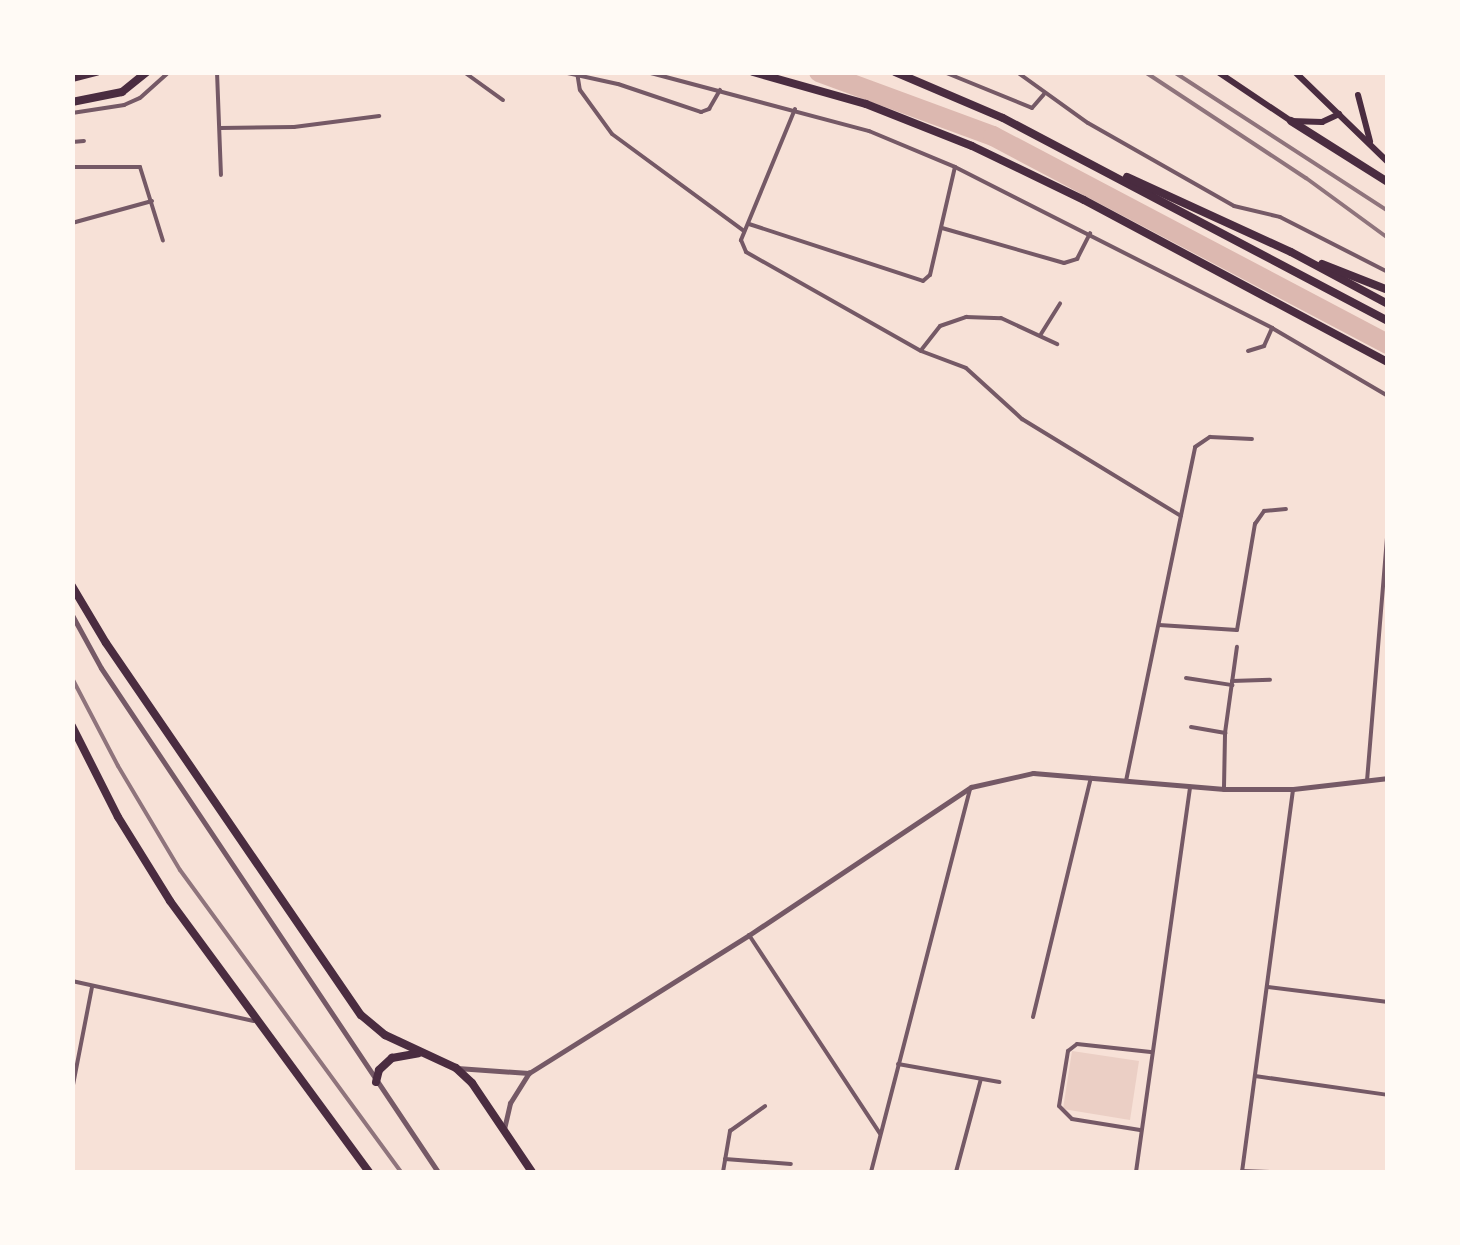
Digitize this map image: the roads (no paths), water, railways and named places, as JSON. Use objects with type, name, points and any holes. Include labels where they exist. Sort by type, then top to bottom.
[{"type":"main road","points":[[72,78],[96,72]]},
{"type":"main road","points":[[72,102],[122,92],[147,72]]},
{"type":"main road","points":[[752,72],[866,104],[972,146],[1084,200],[1388,362]]},
{"type":"main road","points":[[896,72],[1004,118],[1388,322]]},
{"type":"main road","points":[[1218,72],[1388,182]]},
{"type":"main road","points":[[1295,72],[1388,162]]},
{"type":"main road","points":[[1358,94],[1372,147]]},
{"type":"main road","points":[[1290,122],[1322,122],[1339,114]]},
{"type":"main road","points":[[1102,168],[1158,188],[1388,304]]},
{"type":"main road","points":[[1291,252],[1388,290]]},
{"type":"main road","points":[[72,586],[106,643],[361,1015],[384,1035],[456,1068],[485,1099],[532,1172]]},
{"type":"main road","points":[[72,726],[138,850],[254,1021],[368,1172]]},
{"type":"main road","points":[[376,1082],[379,1070],[392,1058],[423,1052]]},
{"type":"street","points":[[72,113],[124,105],[140,98],[169,72]]},
{"type":"street","points":[[217,72],[221,175]]},
{"type":"street","points":[[464,72],[503,100]]},
{"type":"street","points":[[563,72],[618,84],[702,112],[709,109],[720,90]]},
{"type":"street","points":[[647,72],[869,131],[955,167],[1272,328],[1388,396]]},
{"type":"street","points":[[944,72],[1032,108],[1044,94]]},
{"type":"street","points":[[1017,72],[1044,94],[1234,206],[1280,217],[1388,272]]},
{"type":"street","points":[[577,74],[580,90],[612,134],[744,231]]},
{"type":"street","points":[[795,109],[744,231],[742,246],[754,259],[921,351],[966,368],[1022,420],[1181,516]]},
{"type":"street","points":[[220,128],[294,127],[379,116]]},
{"type":"street","points":[[72,142],[84,142]]},
{"type":"street","points":[[72,167],[140,167],[163,240]]},
{"type":"street","points":[[749,224],[919,282],[930,275],[955,167]]},
{"type":"street","points":[[72,223],[152,201]]},
{"type":"street","points":[[942,228],[1064,262],[1077,259],[1090,233]]},
{"type":"street","points":[[1041,334],[1060,304]]},
{"type":"street","points":[[921,351],[940,326],[966,316],[1001,318],[1057,344]]},
{"type":"street","points":[[1248,351],[1264,346],[1272,328]]},
{"type":"street","points":[[1126,781],[1195,447],[1210,436],[1252,439]]},
{"type":"street","points":[[1158,625],[1237,630],[1255,524],[1264,511],[1286,510]]},
{"type":"street","points":[[1367,781],[1388,526]]},
{"type":"street","points":[[72,615],[101,668],[438,1172]]},
{"type":"street","points":[[1224,789],[1225,733],[1238,648]]},
{"type":"street","points":[[1186,678],[1232,683],[1270,680]]},
{"type":"street","points":[[1191,726],[1225,733]]},
{"type":"street","points":[[504,1128],[510,1103],[528,1073],[749,934],[971,786],[1033,773],[1224,789],[1293,789],[1388,778]]},
{"type":"street","points":[[1034,1016],[1091,778]]},
{"type":"street","points":[[871,1172],[971,786]]},
{"type":"street","points":[[1136,1172],[1190,787]]},
{"type":"street","points":[[1270,1172],[1242,1172],[1293,789]]},
{"type":"street","points":[[749,934],[880,1134]]},
{"type":"street","points":[[72,981],[254,1021]]},
{"type":"street","points":[[72,1090],[92,986]]},
{"type":"street","points":[[1268,987],[1388,1002]]},
{"type":"street","points":[[1140,1130],[1072,1119],[1059,1106],[1072,1047],[1083,1044],[1151,1052]]},
{"type":"street","points":[[898,1064],[999,1082]]},
{"type":"street","points":[[456,1068],[528,1073]]},
{"type":"street","points":[[1255,1076],[1388,1094]]},
{"type":"street","points":[[956,1172],[981,1079]]},
{"type":"street","points":[[723,1172],[730,1131],[765,1106]]},
{"type":"street","points":[[725,1159],[791,1164]]},
{"type":"waterway","points":[[819,72],[993,136],[1388,344]]},
{"type":"railway","points":[[1145,72],[1306,178],[1388,238]]},
{"type":"railway","points":[[1174,72],[1388,211]]},
{"type":"railway","points":[[72,678],[118,766],[180,870],[401,1172]]}]
